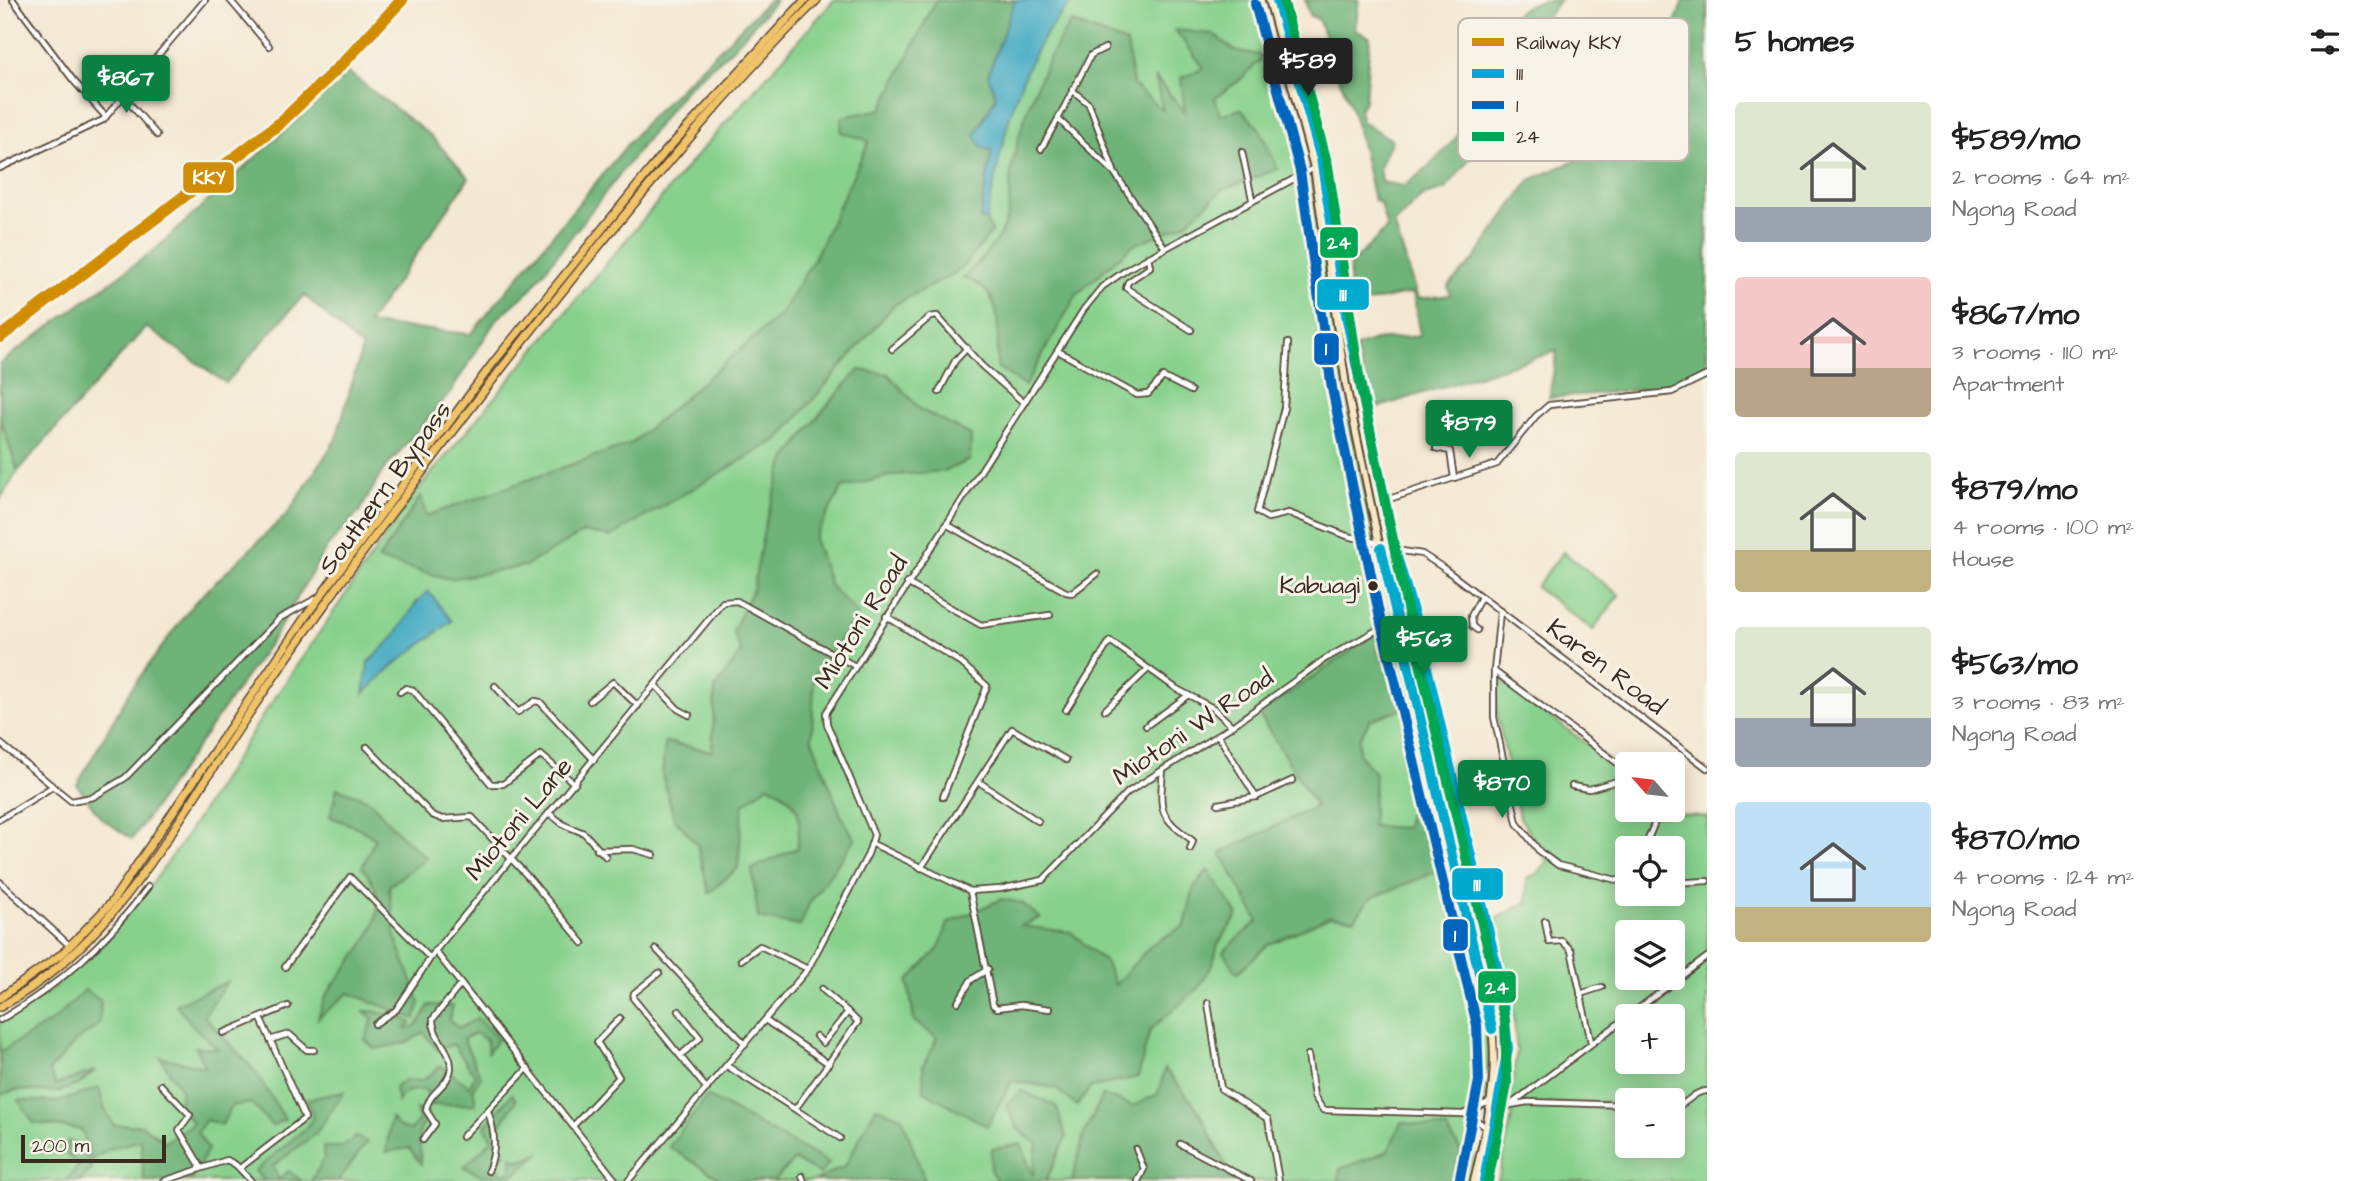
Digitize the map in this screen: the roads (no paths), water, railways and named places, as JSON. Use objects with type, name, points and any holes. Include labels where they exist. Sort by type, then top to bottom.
[{"type":"highway","name":"Southern Bypass","points":[[0,998],[70,946],[124,887],[320,596],[493,363],[664,153],[805,0]]},
{"type":"highway","name":"Southern Bypass","points":[[0,1007],[59,966],[98,930],[131,892],[302,637],[499,369],[669,161],[817,0]]},
{"type":"main road","points":[[1269,0],[1314,168],[1354,423],[1395,620],[1481,975],[1495,1044],[1489,1102],[1474,1181]]},
{"type":"main road","points":[[1277,0],[1321,159],[1367,417],[1395,550],[1417,625],[1488,932],[1507,1027],[1508,1048],[1485,1181]]},
{"type":"main road","points":[[1354,423],[1359,416],[1367,417]]},
{"type":"main road","points":[[1472,939],[1482,942],[1488,932]]},
{"type":"main road","points":[[1481,975],[1480,968],[1487,963],[1496,970]]},
{"type":"street","points":[[13,0],[73,80],[106,117]]},
{"type":"street","points":[[0,168],[86,130],[106,117],[205,0]]},
{"type":"street","points":[[230,0],[269,47]]},
{"type":"street","points":[[1041,149],[1091,55],[1105,48]]},
{"type":"street","points":[[1072,90],[1089,104],[1114,172]]},
{"type":"street","points":[[124,97],[157,135]]},
{"type":"street","points":[[1058,119],[1114,172],[1165,248]]},
{"type":"street","points":[[1242,152],[1252,199]]},
{"type":"street","name":"Miotoni Road","points":[[873,844],[874,832],[826,720],[827,711],[1024,403],[1102,287],[1148,257],[1314,168]]},
{"type":"street","points":[[1148,257],[1149,268],[1128,282],[1126,288],[1191,330]]},
{"type":"street","points":[[892,349],[934,315],[950,327],[991,375],[1024,403]]},
{"type":"street","points":[[1288,344],[1284,408],[1257,512],[1268,518],[1289,513],[1347,536],[1380,543]]},
{"type":"street","points":[[939,392],[955,360],[967,348]]},
{"type":"street","points":[[1058,351],[1137,395],[1148,394],[1163,377],[1191,391]]},
{"type":"street","points":[[1386,500],[1497,464],[1536,416],[1549,405],[1672,392],[1707,375]]},
{"type":"street","points":[[1436,448],[1450,452],[1454,478]]},
{"type":"street","points":[[946,524],[1066,592],[1072,593],[1097,574]]},
{"type":"street","name":"Karen Road","points":[[1395,550],[1422,554],[1707,768]]},
{"type":"street","points":[[907,583],[981,625],[1050,615]]},
{"type":"street","points":[[0,743],[71,801],[93,797],[121,781],[176,729],[189,710],[280,618],[320,596]]},
{"type":"street","points":[[1477,630],[1471,619],[1481,597]]},
{"type":"street","name":"Miotoni Lane","points":[[376,1024],[396,1010],[429,957],[728,599],[737,601],[855,666]]},
{"type":"street","points":[[1500,611],[1494,671],[1494,717],[1517,823],[1540,852],[1558,864],[1615,879]]},
{"type":"street","points":[[886,616],[960,662],[987,686],[943,797]]},
{"type":"street","name":"Miotoni W Road","points":[[970,891],[1000,889],[1043,880],[1123,796],[1232,726],[1325,659],[1395,620]]},
{"type":"street","points":[[1066,710],[1110,641],[1187,696],[1213,708],[1232,726]]},
{"type":"street","points":[[1105,710],[1148,669]]},
{"type":"street","points":[[1494,671],[1615,761]]},
{"type":"street","points":[[590,701],[613,682],[638,706]]},
{"type":"street","points":[[495,686],[518,712],[535,701],[541,704],[594,761]]},
{"type":"street","points":[[656,686],[678,709],[689,715]]},
{"type":"street","points":[[400,692],[406,688],[413,690],[491,784],[503,784],[541,755],[575,784]]},
{"type":"street","points":[[1146,726],[1187,696]]},
{"type":"street","points":[[921,868],[1012,729],[1066,760]]},
{"type":"street","points":[[1218,735],[1255,797]]},
{"type":"street","points":[[367,747],[432,815],[442,818],[471,816],[511,858],[583,943]]},
{"type":"street","points":[[1163,769],[1163,812],[1174,829],[1193,841],[1190,849]]},
{"type":"street","points":[[1218,804],[1255,797],[1293,780]]},
{"type":"street","points":[[979,782],[1038,821]]},
{"type":"street","points":[[1572,786],[1589,789],[1615,782]]},
{"type":"street","points":[[0,819],[52,788]]},
{"type":"street","points":[[549,813],[564,825],[584,833],[596,850],[606,857]]},
{"type":"street","points":[[628,1181],[808,969],[873,844],[970,891],[995,1007],[1021,1005],[1050,1009]]},
{"type":"street","points":[[596,850],[633,849],[653,855]]},
{"type":"street","points":[[285,967],[349,877],[429,957]]},
{"type":"street","points":[[1685,882],[1707,881]]},
{"type":"street","points":[[0,883],[70,946]]},
{"type":"street","points":[[0,1020],[48,989],[93,954],[149,887]]},
{"type":"street","points":[[1545,921],[1549,942],[1562,941],[1571,950],[1591,1042]]},
{"type":"street","points":[[741,960],[760,946],[808,969]]},
{"type":"street","points":[[656,950],[745,1044]]},
{"type":"street","points":[[435,951],[616,1181]]},
{"type":"street","points":[[1685,974],[1707,957]]},
{"type":"street","points":[[958,1002],[971,980],[988,970]]},
{"type":"street","points":[[659,973],[632,995],[707,1089]]},
{"type":"street","points":[[423,1140],[435,1124],[426,1110],[427,1101],[445,1082],[451,1068],[448,1054],[436,1034],[433,1019],[461,984]]},
{"type":"street","points":[[1580,994],[1602,988]]},
{"type":"street","points":[[796,1108],[858,1025],[848,1012],[822,989]]},
{"type":"street","points":[[1496,1118],[1591,1042],[1663,990]]},
{"type":"street","points":[[1208,1003],[1221,1089],[1268,1119],[1279,1181]]},
{"type":"street","points":[[223,1033],[288,1006]]},
{"type":"street","points":[[679,1012],[700,1038],[681,1055]]},
{"type":"street","points":[[816,1036],[823,1043],[848,1012]]},
{"type":"street","points":[[574,1125],[618,1077],[597,1042],[620,1018]]},
{"type":"street","points":[[240,1168],[305,1118],[261,1019]]},
{"type":"street","points":[[765,1020],[829,1064]]},
{"type":"street","points":[[270,1040],[289,1034],[307,1050],[314,1050]]},
{"type":"street","points":[[1308,1055],[1314,1096],[1323,1110],[1414,1115],[1468,1113],[1489,1102]]},
{"type":"street","points":[[727,1066],[839,1138]]},
{"type":"street","points":[[463,1137],[528,1068]]},
{"type":"street","points":[[160,1085],[190,1115],[179,1130],[201,1167]]},
{"type":"street","points":[[1685,1102],[1696,1093],[1707,1091]]},
{"type":"street","points":[[1510,1105],[1615,1105]]},
{"type":"street","points":[[488,1110],[495,1144],[495,1156],[488,1171]]},
{"type":"street","points":[[1468,1113],[1484,1126]]},
{"type":"street","points":[[1180,1144],[1251,1181]]},
{"type":"street","points":[[1136,1149],[1144,1168],[1138,1181]]},
{"type":"street","points":[[163,1181],[227,1160],[240,1168],[251,1181]]},
{"type":"water","points":[[1015,0],[1074,0],[1037,48],[1025,75],[1006,132],[986,220],[980,220],[992,150],[982,148],[975,135],[996,97],[988,75]]},
{"type":"water","points":[[428,591],[452,621],[394,665],[364,693],[368,663],[394,637],[417,602]]},
{"type":"tram line","points":[[1272,0],[1311,139],[1389,554],[1494,984],[1502,1043],[1479,1181]]},
{"type":"rail line","name":"KKY","points":[[0,337],[280,123],[344,62],[402,0]]},
{"type":"place","name":"Kabuagi","points":[[1373,586]]}]
